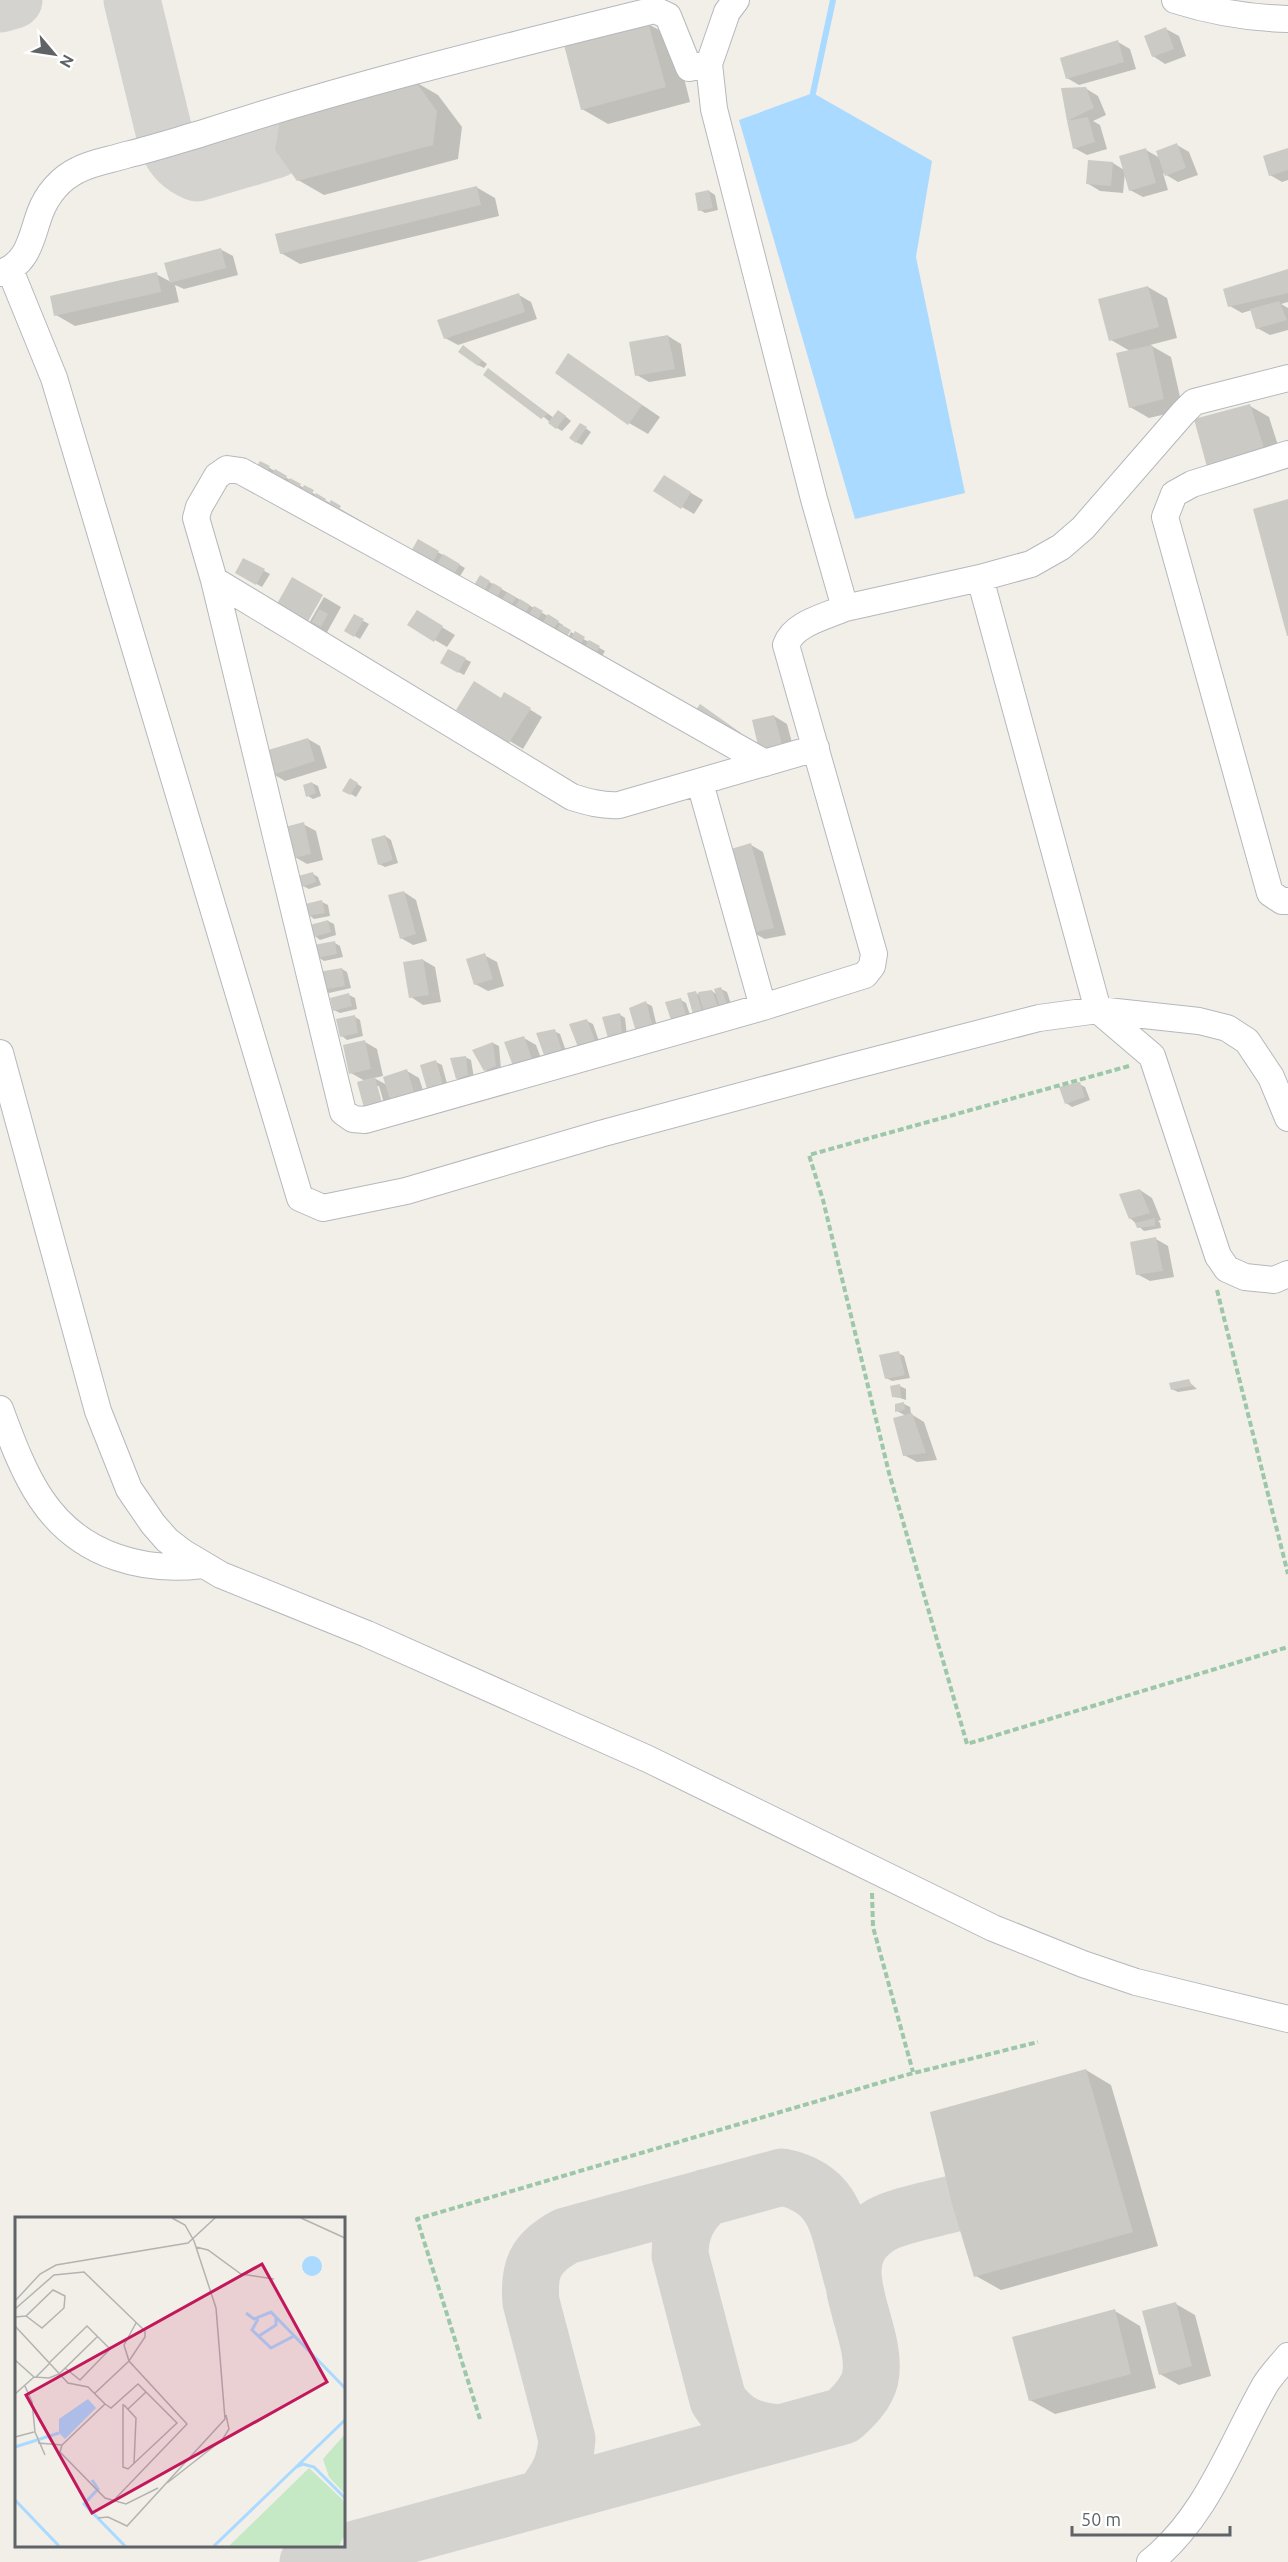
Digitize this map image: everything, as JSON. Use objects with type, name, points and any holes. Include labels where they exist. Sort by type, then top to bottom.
[{"type":"lane","points":[[736,0],[727,12],[709,64],[717,121],[814,499],[845,608]]},
{"type":"lane","points":[[1175,0],[1204,9],[1249,18],[1288,19]]},
{"type":"lane","points":[[709,64],[689,68],[668,16],[655,9],[408,72],[278,109],[167,144],[89,165],[70,174],[45,201],[30,245],[20,262],[5,272],[54,378],[300,1198],[323,1208],[406,1191],[600,1134],[845,1068],[1040,1018],[1098,1010],[1199,1022],[1227,1028],[1247,1041],[1272,1077],[1288,1118]]},
{"type":"lane","points":[[765,763],[518,623],[242,471],[227,469],[217,476],[199,507],[196,519],[214,580],[343,1112],[353,1119],[365,1120],[864,975],[872,966],[874,954],[786,645],[789,636],[798,629],[845,608],[980,578],[1031,564],[1061,547],[1083,528],[1194,402],[1288,378]]},
{"type":"lane","points":[[1288,454],[1192,484],[1174,495],[1165,517],[1270,894],[1282,902],[1288,901]]},
{"type":"lane","points":[[980,578],[1098,1010],[1152,1056],[1218,1256],[1227,1269],[1245,1277],[1274,1280],[1288,1275]]},
{"type":"lane","points":[[214,580],[572,797],[603,806],[700,783],[816,748]]},
{"type":"lane","points":[[700,783],[763,1006]]},
{"type":"lane","points":[[0,1053],[98,1411],[129,1489],[153,1524],[184,1553],[202,1565],[367,1634],[648,1759],[993,1928],[1083,1964],[1136,1982],[1288,2019]]},
{"type":"lane","points":[[0,1409],[40,1496],[67,1531],[98,1551],[131,1562],[162,1568],[202,1565]]},
{"type":"lane","points":[[1150,2562],[1166,2550],[1205,2500],[1266,2384],[1288,2356]]},
{"type":"path","points":[[1137,1064],[809,1155],[823,1200],[889,1473],[968,1744],[1288,1647]]},
{"type":"path","points":[[1215,1283],[1288,1574]]},
{"type":"path","points":[[875,1869],[870,1908],[873,1927],[913,2073]]},
{"type":"path","points":[[480,2419],[417,2219],[913,2073],[1038,2042]]},
{"type":"water","points":[[813,93],[932,161],[916,257],[965,493],[855,519],[739,120]]},
{"type":"building","points":[[648,22],[666,87],[581,110],[564,45]]},
{"type":"building","points":[[1166,27],[1174,49],[1152,57],[1144,36]]},
{"type":"building","points":[[1118,40],[1124,62],[1066,79],[1060,58]]},
{"type":"building","points":[[413,78],[437,111],[433,145],[297,181],[275,150],[281,114]]},
{"type":"building","points":[[1086,87],[1094,108],[1067,121],[1061,88]]},
{"type":"building","points":[[1088,117],[1095,142],[1073,149],[1067,121]]},
{"type":"building","points":[[1177,143],[1186,168],[1165,176],[1156,151]]},
{"type":"building","points":[[1146,148],[1156,183],[1129,191],[1119,156]]},
{"type":"building","points":[[1288,148],[1288,170],[1269,176],[1263,156]]},
{"type":"building","points":[[1088,160],[1113,162],[1111,186],[1086,184]]},
{"type":"building","points":[[477,186],[481,205],[280,254],[275,234]]},
{"type":"building","points":[[709,190],[713,208],[698,211],[695,193]]},
{"type":"building","points":[[221,248],[226,268],[170,283],[164,263]]},
{"type":"building","points":[[1288,269],[1288,293],[1228,307],[1223,289]]},
{"type":"building","points":[[157,272],[161,292],[54,316],[50,296]]},
{"type":"building","points":[[1148,286],[1159,327],[1109,341],[1098,299]]},
{"type":"building","points":[[519,293],[525,312],[444,339],[437,320]]},
{"type":"building","points":[[1279,301],[1287,320],[1256,329],[1250,309]]},
{"type":"building","points":[[668,335],[675,369],[635,376],[629,342]]},
{"type":"building","points":[[463,345],[482,360],[478,366],[458,352]]},
{"type":"building","points":[[1152,345],[1164,399],[1129,408],[1116,353]]},
{"type":"building","points":[[568,353],[642,405],[628,425],[555,373]]},
{"type":"building","points":[[488,368],[548,414],[541,419],[483,375]]},
{"type":"building","points":[[1250,404],[1265,451],[1207,467],[1194,419]]},
{"type":"building","points":[[558,410],[566,416],[556,429],[548,423]]},
{"type":"building","points":[[580,423],[587,427],[576,443],[569,438]]},
{"type":"building","points":[[260,461],[270,466],[263,478],[253,473]]},
{"type":"building","points":[[275,469],[287,476],[280,487],[269,480]]},
{"type":"building","points":[[664,475],[691,492],[681,509],[653,491]]},
{"type":"building","points":[[290,478],[301,484],[295,496],[284,489]]},
{"type":"building","points":[[304,485],[314,490],[307,502],[298,497]]},
{"type":"building","points":[[316,493],[326,499],[320,510],[310,505]]},
{"type":"building","points":[[1288,499],[1288,636],[1287,636],[1253,509]]},
{"type":"building","points":[[331,500],[341,506],[334,518],[324,513]]},
{"type":"building","points":[[418,539],[439,551],[427,572],[406,560]]},
{"type":"building","points":[[443,554],[460,564],[448,584],[431,574]]},
{"type":"building","points":[[243,558],[265,569],[256,585],[235,573]]},
{"type":"building","points":[[480,575],[490,581],[479,600],[469,594]]},
{"type":"building","points":[[292,577],[323,595],[295,644],[264,627]]},
{"type":"building","points":[[493,583],[502,588],[492,607],[482,602]]},
{"type":"building","points":[[507,592],[516,598],[505,615],[496,609]]},
{"type":"building","points":[[520,599],[530,605],[520,622],[509,616]]},
{"type":"building","points":[[534,606],[543,611],[532,628],[524,623]]},
{"type":"building","points":[[319,609],[328,614],[321,627],[312,622]]},
{"type":"building","points":[[417,610],[443,626],[434,642],[407,625]]},
{"type":"building","points":[[354,614],[364,619],[354,637],[344,631]]},
{"type":"building","points":[[548,614],[559,621],[548,637],[537,631]]},
{"type":"building","points":[[560,624],[571,630],[562,645],[552,639]]},
{"type":"building","points":[[575,631],[585,637],[576,652],[566,647]]},
{"type":"building","points":[[589,640],[600,646],[592,662],[580,655]]},
{"type":"building","points":[[448,649],[466,658],[458,673],[440,663]]},
{"type":"building","points":[[474,681],[501,698],[504,692],[531,708],[509,743],[456,710]]},
{"type":"building","points":[[700,704],[741,733],[734,742],[694,713]]},
{"type":"building","points":[[774,715],[783,748],[760,754],[752,720]]},
{"type":"building","points":[[308,738],[315,761],[272,775],[265,751]]},
{"type":"building","points":[[350,778],[358,783],[350,795],[342,791]]},
{"type":"building","points":[[312,782],[316,793],[306,797],[303,785]]},
{"type":"building","points":[[304,822],[311,854],[293,858],[285,827]]},
{"type":"building","points":[[385,835],[393,860],[378,865],[371,839]]},
{"type":"building","points":[[751,843],[774,928],[751,933],[731,849]]},
{"type":"building","points":[[313,872],[316,882],[302,887],[298,876]]},
{"type":"building","points":[[404,891],[416,934],[400,939],[388,895]]},
{"type":"building","points":[[322,900],[325,913],[307,916],[305,904]]},
{"type":"building","points":[[328,920],[331,932],[313,937],[310,925]]},
{"type":"building","points":[[335,941],[337,954],[317,958],[314,945]]},
{"type":"building","points":[[485,953],[493,979],[474,985],[466,959]]},
{"type":"building","points":[[423,959],[429,995],[409,998],[403,962]]},
{"type":"building","points":[[342,968],[345,986],[322,990],[318,972]]},
{"type":"building","points":[[721,987],[727,1004],[720,1007],[714,989]]},
{"type":"building","points":[[712,990],[718,1007],[704,1012],[698,992]]},
{"type":"building","points":[[696,991],[702,1011],[693,1014],[687,993]]},
{"type":"building","points":[[349,993],[352,1006],[333,1011],[330,998]]},
{"type":"building","points":[[681,998],[686,1015],[671,1020],[665,1002]]},
{"type":"building","points":[[646,1001],[652,1024],[636,1032],[629,1008]]},
{"type":"building","points":[[620,1013],[622,1033],[608,1038],[602,1017]]},
{"type":"building","points":[[355,1015],[358,1033],[340,1037],[336,1019]]},
{"type":"building","points":[[587,1019],[595,1041],[578,1047],[569,1024]]},
{"type":"building","points":[[555,1029],[562,1051],[544,1055],[536,1033]]},
{"type":"building","points":[[524,1036],[532,1059],[513,1066],[504,1042]]},
{"type":"building","points":[[365,1040],[371,1069],[349,1074],[343,1045]]},
{"type":"building","points":[[493,1042],[496,1066],[484,1071],[472,1050]]},
{"type":"building","points":[[466,1056],[468,1075],[456,1079],[450,1058]]},
{"type":"building","points":[[436,1060],[443,1085],[427,1089],[420,1065]]},
{"type":"building","points":[[407,1069],[414,1092],[390,1100],[383,1077]]},
{"type":"building","points":[[375,1077],[382,1103],[364,1108],[357,1082]]},
{"type":"building","points":[[1080,1082],[1085,1097],[1065,1104],[1059,1087]]},
{"type":"building","points":[[1140,1189],[1150,1213],[1129,1219],[1119,1194]]},
{"type":"building","points":[[1155,1218],[1155,1226],[1137,1228],[1135,1223]]},
{"type":"building","points":[[1156,1237],[1163,1271],[1136,1275],[1130,1242]]},
{"type":"building","points":[[899,1351],[905,1375],[885,1379],[879,1355]]},
{"type":"building","points":[[1189,1379],[1192,1386],[1171,1390],[1169,1383]]},
{"type":"building","points":[[900,1384],[901,1398],[892,1397],[890,1386]]},
{"type":"building","points":[[904,1402],[905,1410],[895,1412],[895,1404]]},
{"type":"building","points":[[912,1413],[926,1453],[903,1456],[893,1418]]},
{"type":"building","points":[[1086,2069],[1133,2232],[974,2277],[952,2204],[930,2112]]},
{"type":"building","points":[[1176,2302],[1192,2366],[1159,2375],[1142,2311]]},
{"type":"building","points":[[1115,2309],[1131,2374],[1029,2401],[1012,2337]]},
{"type":"waterway","points":[[813,93],[833,0]]},
{"type":"taxiway","points":[[0,4],[14,0]]},
{"type":"taxiway","points":[[132,0],[167,144],[179,162],[197,173],[275,150]]},
{"type":"taxiway","points":[[542,2498],[560,2471],[567,2439],[531,2302],[533,2270],[547,2248],[566,2236],[782,2177],[801,2183],[815,2191],[826,2202],[839,2229],[853,2281]]},
{"type":"taxiway","points":[[707,2197],[686,2223],[680,2255],[718,2400],[731,2415],[745,2425],[781,2433]]},
{"type":"taxiway","points":[[308,2562],[843,2416],[863,2395],[870,2379],[871,2360],[868,2339],[853,2277],[855,2258],[863,2240],[888,2222],[952,2204]]}]
